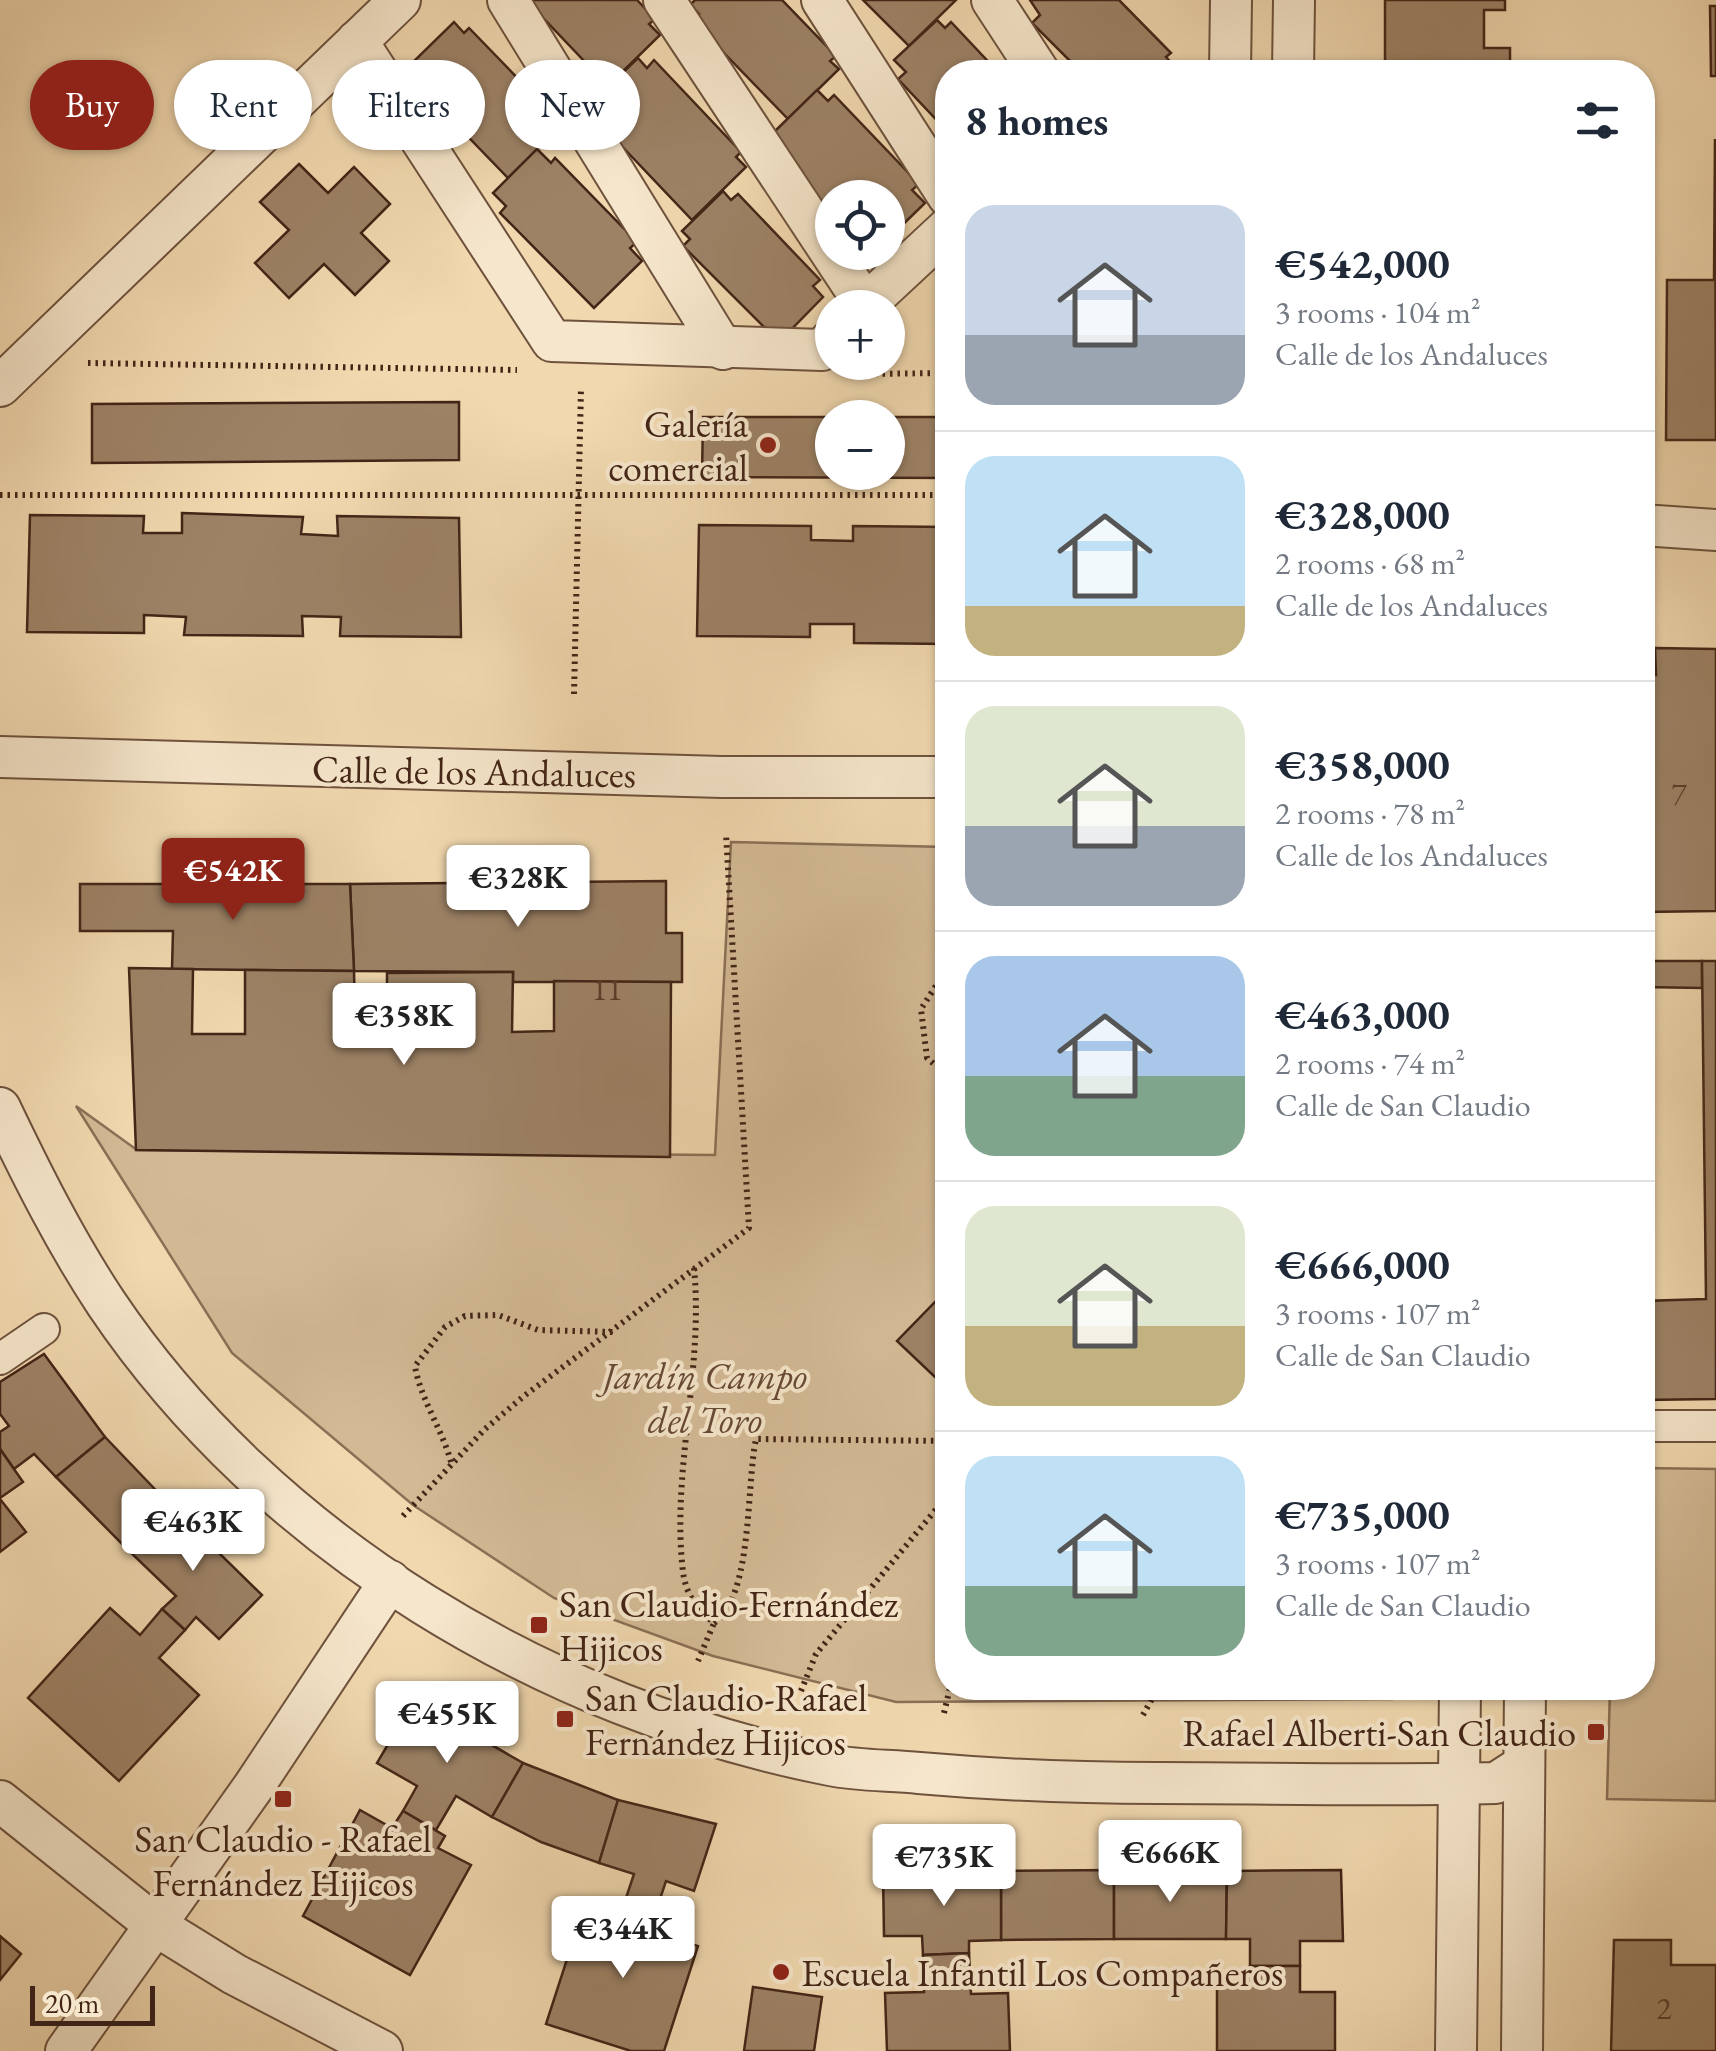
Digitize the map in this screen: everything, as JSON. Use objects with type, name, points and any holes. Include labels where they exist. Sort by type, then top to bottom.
[{"type":"street","points":[[0,386],[400,0]]},
{"type":"street","points":[[508,0],[724,349]]},
{"type":"street","points":[[664,0],[853,290]]},
{"type":"street","points":[[822,0],[935,176]]},
{"type":"street","points":[[992,0],[1032,60]]},
{"type":"street","points":[[1230,60],[1231,0]]},
{"type":"street","points":[[1293,60],[1294,0]]},
{"type":"street","points":[[357,41],[552,341],[815,350]]},
{"type":"street","points":[[880,290],[935,240]]},
{"type":"street","points":[[1655,528],[1716,530]]},
{"type":"street","name":"Calle de los Andaluces","points":[[0,757],[683,776],[935,777]]},
{"type":"street","points":[[0,1108],[44,1200],[107,1304],[180,1399],[250,1470],[390,1581],[462,1627],[668,1723],[832,1766],[1034,1783],[1496,1783],[1524,1765]]},
{"type":"street","points":[[0,1359],[44,1329]]},
{"type":"street","points":[[1655,1426],[1716,1426]]},
{"type":"street","points":[[66,2051],[390,1581]]},
{"type":"street","points":[[1456,2051],[1460,1700]]},
{"type":"street","points":[[1522,2051],[1525,1700]]},
{"type":"street","points":[[0,1801],[155,1925],[234,1974],[382,2051]]},
{"type":"path","points":[[88,363],[516,370]]},
{"type":"path","points":[[905,373],[935,373]]},
{"type":"path","points":[[574,694],[581,388]]},
{"type":"path","points":[[0,495],[935,495]]},
{"type":"path","points":[[403,1516],[451,1463],[524,1396],[748,1228],[726,834]]},
{"type":"path","points":[[935,988],[922,1009],[927,1058],[935,1065]]},
{"type":"path","points":[[694,1268],[699,1319],[684,1474],[683,1573],[694,1607],[714,1623]]},
{"type":"path","points":[[451,1463],[441,1428],[418,1385],[415,1366],[446,1327],[465,1316],[498,1314],[538,1330],[614,1332]]},
{"type":"path","points":[[698,1661],[714,1623],[727,1614],[744,1562],[747,1482],[756,1438],[935,1441]]},
{"type":"path","points":[[801,1691],[816,1654],[935,1509]]},
{"type":"path","points":[[944,1713],[947,1700]]},
{"type":"path","points":[[1143,1715],[1151,1700]]},
{"type":"green space","name":"Jardín Campo del Toro","points":[[731,842],[935,847],[935,1700],[1227,1700],[896,1702],[713,1656],[554,1598],[413,1505],[232,1353],[76,1106],[137,1150],[715,1155]]},
{"type":"green space","points":[[1655,1468],[1716,1469],[1716,1801],[1607,1799],[1610,1700],[1655,1700]]},
{"type":"building","points":[[526,0],[637,0],[655,19],[649,24],[660,35],[635,60],[583,60]]},
{"type":"building","points":[[695,0],[782,0],[836,56],[830,61],[839,69],[788,119],[692,20],[699,14],[690,5]]},
{"type":"building","points":[[863,0],[956,0],[909,46]]},
{"type":"building","points":[[1030,0],[1119,0],[1171,53],[1166,57],[1169,60],[1069,60],[1032,23],[1040,15]]},
{"type":"building","points":[[1385,0],[1505,0],[1505,10],[1484,10],[1484,48],[1510,48],[1510,60],[1385,60]]},
{"type":"building","points":[[1710,6],[1716,6],[1716,76],[1711,76]]},
{"type":"building","points":[[937,20],[945,28],[951,22],[987,60],[935,60],[935,118],[898,79],[906,72],[894,60]]},
{"type":"building","points":[[454,22],[464,33],[469,28],[505,65],[505,150],[537,150],[508,178],[481,150],[485,150],[485,60],[415,60]]},
{"type":"building","points":[[640,60],[647,68],[654,60],[741,152],[736,157],[746,167],[692,220],[625,150],[640,150]]},
{"type":"building","points":[[817,90],[828,101],[834,95],[919,184],[912,190],[925,203],[905,222],[905,180],[815,180],[815,194],[776,153],[771,135]]},
{"type":"building","points":[[1715,139],[1716,440],[1666,440],[1667,280],[1714,280]]},
{"type":"building","points":[[538,150],[551,163],[555,158],[637,242],[630,248],[642,261],[594,308],[500,213],[506,206],[493,193]]},
{"type":"building","points":[[299,164],[328,193],[354,167],[390,204],[361,233],[389,261],[355,295],[324,264],[289,298],[255,263],[289,230],[260,202]]},
{"type":"building","points":[[723,191],[731,200],[738,194],[820,280],[813,286],[817,290],[815,305],[779,342],[683,246],[690,239],[682,231]]},
{"type":"building","points":[[459,402],[459,460],[92,463],[92,404]]},
{"type":"building","name":"Galería comercial","points":[[703,417],[815,417],[815,477],[702,477]]},
{"type":"building","name":"Galería comercial","points":[[905,417],[935,417],[935,478],[905,478]]},
{"type":"building","points":[[182,513],[303,517],[301,534],[338,536],[337,516],[459,518],[461,637],[340,636],[341,617],[302,616],[303,636],[184,635],[186,617],[144,615],[144,633],[27,632],[30,515],[144,516],[143,533],[182,533]]},
{"type":"building","points":[[699,525],[811,526],[811,540],[853,541],[853,526],[935,527],[935,644],[854,643],[854,624],[810,624],[810,637],[697,636]]},
{"type":"building","points":[[1655,648],[1716,649],[1716,911],[1655,912]]},
{"type":"building","points":[[666,881],[666,933],[682,933],[682,982],[513,982],[513,972],[354,971],[350,884]]},
{"type":"building","points":[[80,884],[350,884],[354,971],[172,969],[173,931],[80,931]]},
{"type":"building","points":[[1655,961],[1702,961],[1702,988],[1655,987]]},
{"type":"building","points":[[1702,961],[1716,961],[1716,1399],[1655,1400],[1655,1301],[1706,1299]]},
{"type":"building","points":[[129,968],[193,969],[192,1034],[245,1034],[245,970],[354,971],[355,1019],[387,1019],[387,973],[513,972],[512,1032],[554,1031],[554,981],[671,982],[670,1157],[136,1150]]},
{"type":"building","points":[[935,1302],[935,1377],[897,1341]]},
{"type":"building","points":[[44,1354],[105,1437],[56,1477],[34,1454],[14,1469],[0,1449],[0,1432],[9,1426],[0,1414],[0,1382]]},
{"type":"building","points":[[105,1437],[169,1504],[126,1548],[56,1477]]},
{"type":"building","points":[[0,1449],[23,1482],[0,1498]]},
{"type":"building","points":[[0,1499],[26,1532],[0,1552]]},
{"type":"building","points":[[169,1504],[262,1595],[219,1639],[196,1617],[185,1630],[162,1609],[176,1596],[126,1548]]},
{"type":"building","points":[[110,1608],[140,1635],[162,1609],[185,1630],[159,1658],[199,1695],[119,1781],[28,1698]]},
{"type":"building","points":[[414,1700],[523,1763],[492,1817],[456,1796],[436,1830],[403,1811],[417,1786],[377,1763]]},
{"type":"building","points":[[523,1763],[618,1800],[599,1863],[541,1842],[492,1817]]},
{"type":"building","points":[[618,1800],[716,1824],[694,1891],[666,1881],[656,1911],[625,1901],[634,1874],[599,1863]]},
{"type":"building","points":[[360,1810],[392,1828],[403,1811],[445,1836],[438,1848],[471,1865],[410,1975],[303,1916]]},
{"type":"building","points":[[1114,1870],[1114,1939],[1001,1940],[1001,1871]]},
{"type":"building","points":[[1114,1870],[1227,1871],[1226,1939],[1114,1939]]},
{"type":"building","points":[[1341,1870],[1343,1941],[1300,1941],[1300,1966],[1250,1966],[1250,1939],[1226,1939],[1227,1871]]},
{"type":"building","points":[[1001,1871],[1001,1940],[969,1941],[969,1953],[923,1955],[922,1936],[884,1936],[883,1873]]},
{"type":"building","points":[[625,1901],[668,1915],[662,1935],[698,1946],[664,2051],[631,2051],[546,2024],[582,1913],[617,1924]]},
{"type":"building","points":[[0,1936],[21,1954],[0,1980]]},
{"type":"building","points":[[1614,1940],[1671,1940],[1671,1965],[1716,1965],[1716,2051],[1611,2051]]},
{"type":"building","points":[[969,1953],[971,1994],[1008,1993],[1010,2051],[887,2051],[885,1993],[924,1992],[923,1955]]},
{"type":"building","points":[[1250,1966],[1300,1966],[1300,1992],[1335,1992],[1335,2051],[1217,2051],[1217,1986],[1250,1986]]},
{"type":"building","points":[[753,1987],[822,1997],[814,2051],[744,2051]]},
{"type":"place","name":"Galería comercial","points":[[768,445]]},
{"type":"place","name":"San Claudio-Fernández Hijicos","points":[[539,1625]]},
{"type":"place","name":"San Claudio-Rafael Fernández Hijicos","points":[[565,1719]]},
{"type":"place","name":"Rafael Alberti-San Claudio","points":[[1596,1732]]},
{"type":"place","name":"San Claudio - Rafael Fernández Hijicos","points":[[283,1799]]},
{"type":"place","name":"Escuela Infantil Los Compañeros","points":[[781,1972]]}]
